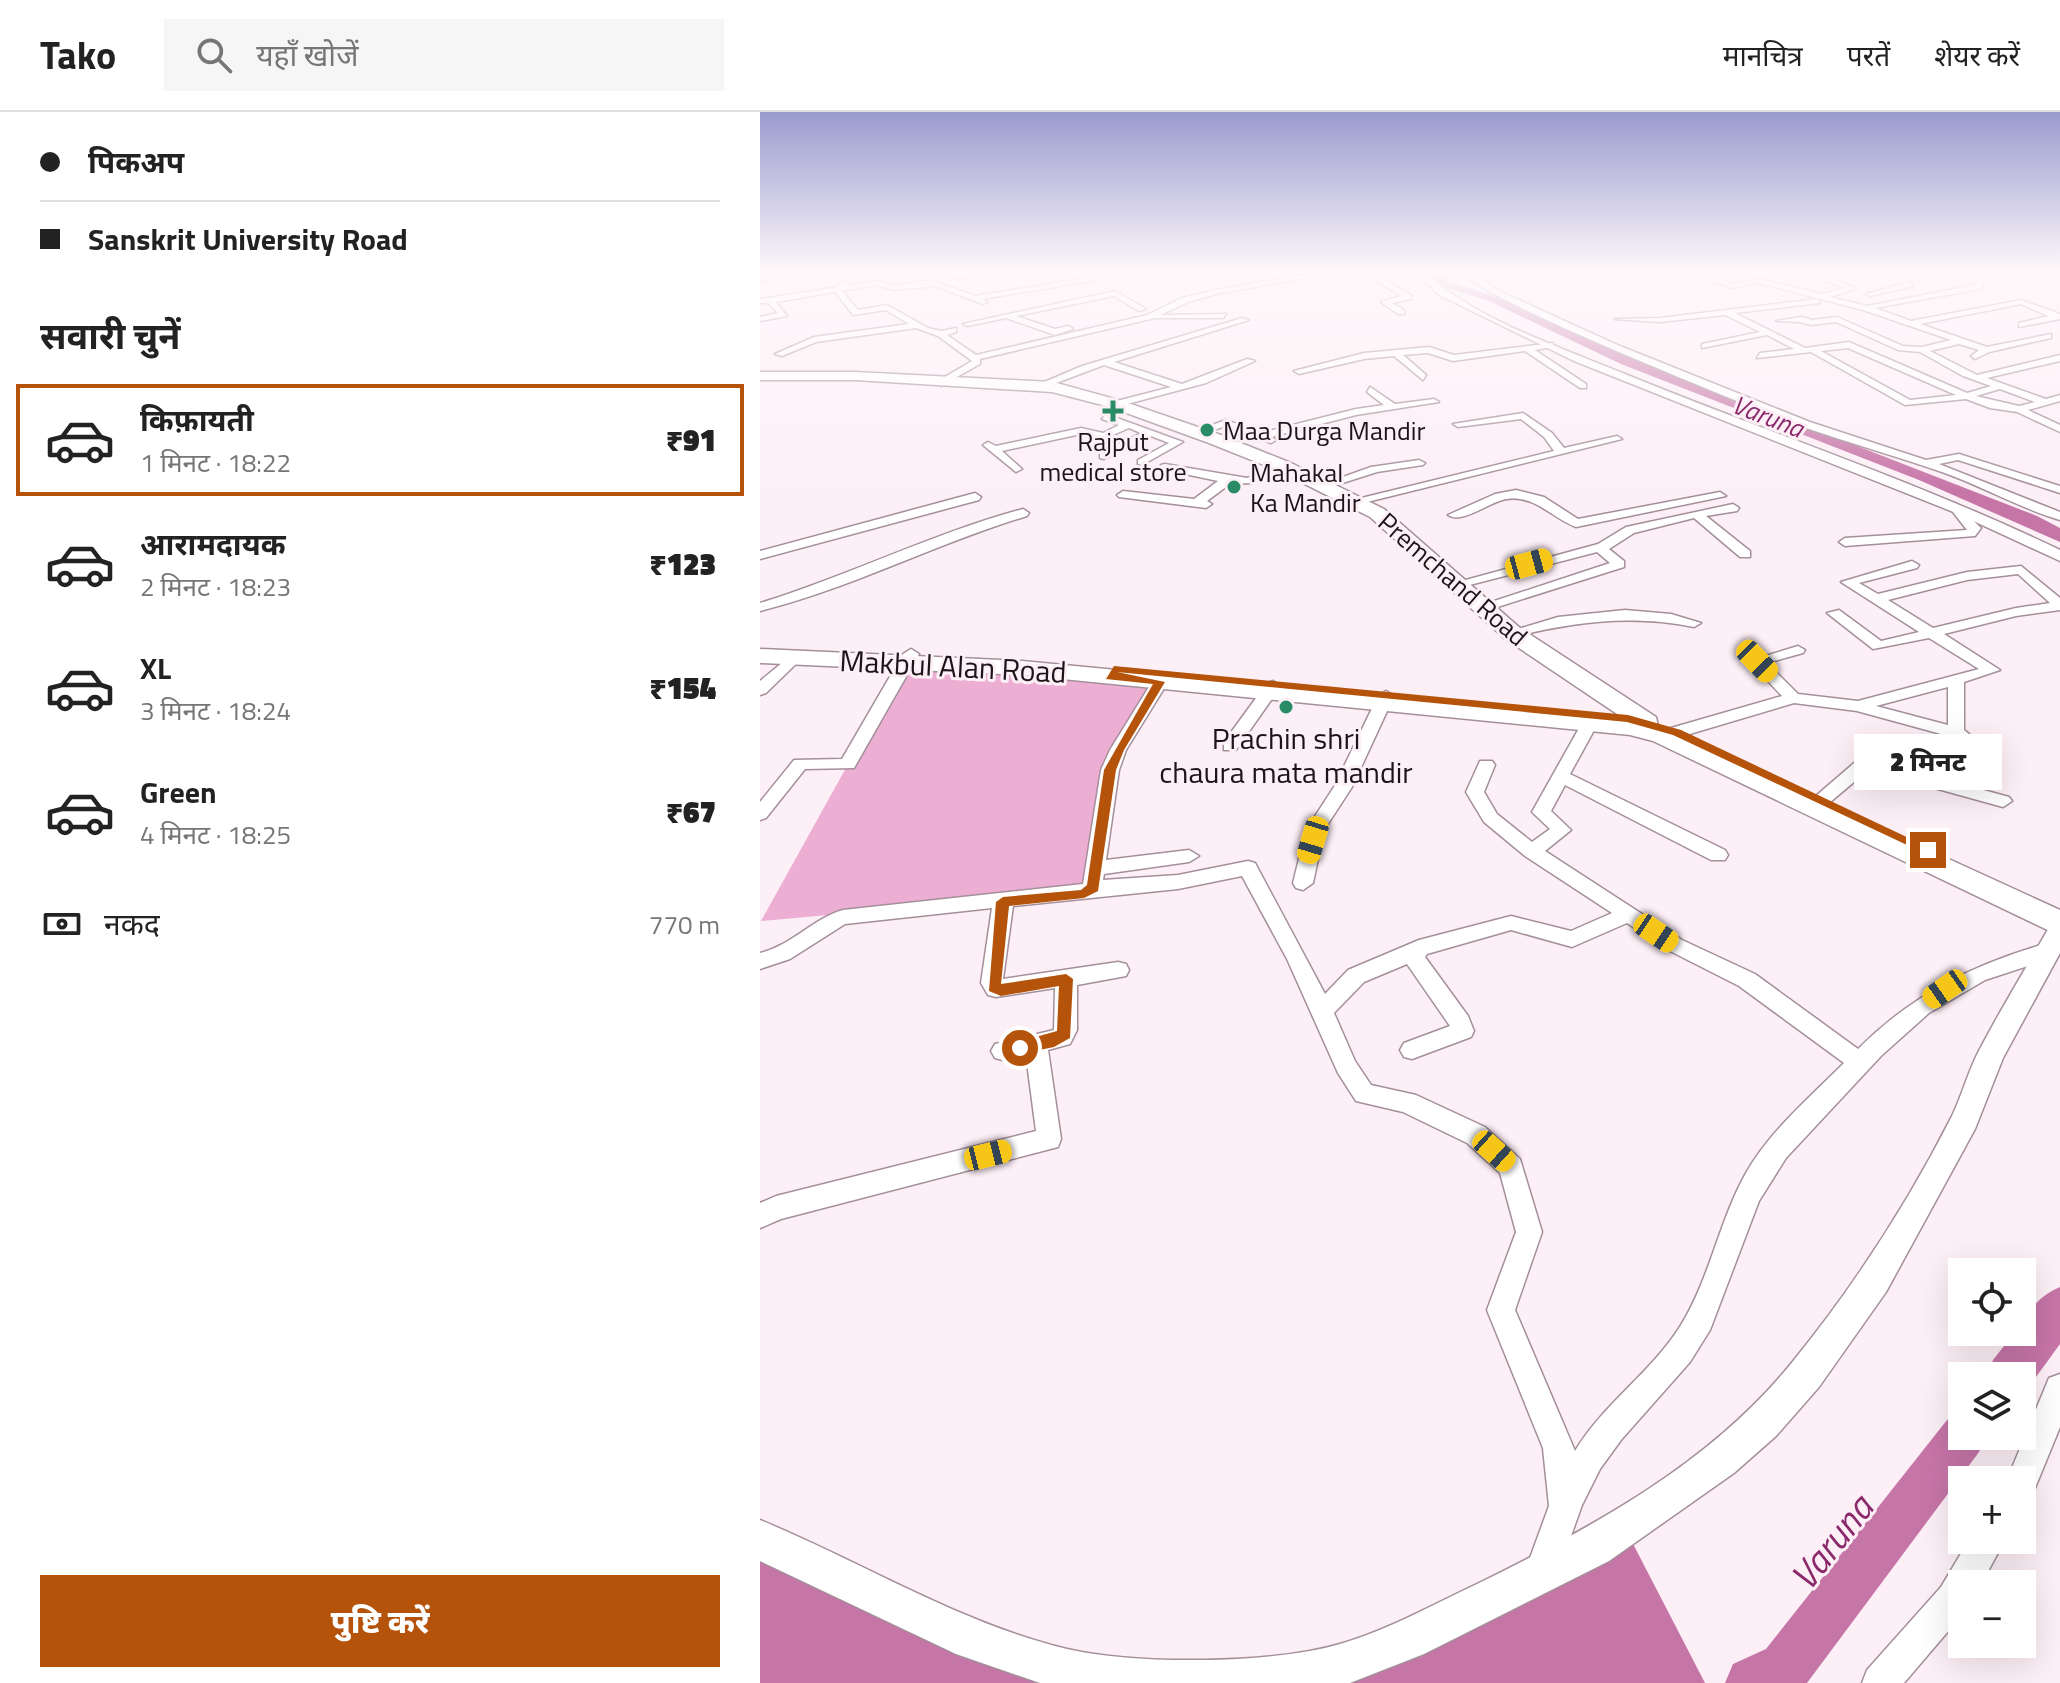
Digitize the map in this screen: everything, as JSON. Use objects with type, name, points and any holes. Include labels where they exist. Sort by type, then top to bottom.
[{"type":"highway","name":"Premchand Road","points":[[760,377],[1040,386],[1068,391],[1111,410],[1167,422],[1324,486],[1387,520],[1512,633],[1647,723]]},
{"type":"highway","name":"Premchand Road","points":[[942,382],[1068,391]]},
{"type":"highway","name":"Premchand Road","points":[[1200,435],[1279,470],[1379,523],[1511,644],[1616,718]]},
{"type":"highway","name":"Makbul Alan Road","points":[[760,649],[1112,673],[1630,727],[1662,735],[2003,891]]},
{"type":"highway","name":"Makbul Alan Road","points":[[760,656],[908,658]]},
{"type":"highway","name":"Makbul Alan Road","points":[[1112,673],[1160,682],[1270,689]]},
{"type":"highway","name":"Makbul Alan Road","points":[[1384,700],[1616,718],[1677,732],[1823,799],[2003,891],[2056,935]]},
{"type":"highway","points":[[2003,891],[2060,913]]},
{"type":"street","points":[[779,354],[801,345]]},
{"type":"street","points":[[942,382],[977,362],[955,345]]},
{"type":"street","points":[[974,358],[1050,345]]},
{"type":"street","points":[[1040,386],[1164,345]]},
{"type":"street","points":[[1481,346],[1492,345]]},
{"type":"street","points":[[1299,371],[1331,361],[1432,350],[1450,359],[1518,345]]},
{"type":"street","points":[[1533,345],[1583,386]]},
{"type":"street","points":[[1551,345],[1673,399],[1955,507],[2060,556]]},
{"type":"street","points":[[1611,345],[1806,424],[1925,463],[2060,516]]},
{"type":"street","points":[[1764,345],[1780,354]]},
{"type":"street","points":[[1794,345],[1908,403],[1965,399],[1998,387]]},
{"type":"street","points":[[1760,356],[1846,345]]},
{"type":"street","points":[[1850,345],[1931,379],[1965,399],[2006,417]]},
{"type":"street","points":[[1895,345],[1922,350],[1963,373],[2046,402]]},
{"type":"street","points":[[1922,350],[1941,345]]},
{"type":"street","points":[[1972,345],[1986,350]]},
{"type":"street","points":[[1975,356],[2007,345]]},
{"type":"street","points":[[1901,348],[1857,358],[1909,381],[1942,403]]},
{"type":"street","points":[[1397,354],[1423,377]]},
{"type":"street","points":[[1896,359],[1933,355]]},
{"type":"street","points":[[1976,378],[2060,358]]},
{"type":"street","points":[[1111,410],[1250,361]]},
{"type":"street","points":[[1107,363],[1183,387]]},
{"type":"street","points":[[1963,373],[1989,367],[2002,371]]},
{"type":"street","points":[[1170,383],[1198,370]]},
{"type":"street","points":[[1909,381],[1931,379]]},
{"type":"street","points":[[1370,390],[1393,407]]},
{"type":"street","points":[[1991,420],[2060,398]]},
{"type":"street","points":[[1965,399],[2023,411],[2060,429]]},
{"type":"street","points":[[1261,436],[1334,416],[1434,402]]},
{"type":"street","points":[[1111,410],[1128,425],[1178,442],[1142,462]]},
{"type":"street","points":[[1458,424],[1523,416],[1548,435],[1560,451]]},
{"type":"street","points":[[1104,456],[1167,422]]},
{"type":"street","points":[[1200,435],[1226,423],[1278,443]]},
{"type":"street","points":[[1016,469],[989,446],[1081,431],[1104,436],[1128,425]]},
{"type":"street","points":[[1355,501],[1617,439]]},
{"type":"street","points":[[1925,463],[1959,457],[2060,490]]},
{"type":"street","points":[[1324,486],[1365,471],[1419,463]]},
{"type":"street","points":[[1168,471],[1248,481],[1279,470]]},
{"type":"street","points":[[1196,503],[1228,480]]},
{"type":"street","points":[[1137,496],[1150,487]]},
{"type":"street","points":[[1454,515],[1499,496],[1516,494],[1547,504],[1572,523],[1720,496]]},
{"type":"street","points":[[1123,495],[1210,504]]},
{"type":"street","points":[[760,555],[975,497]]},
{"type":"street","points":[[1845,542],[1960,536],[1975,530],[1955,507]]},
{"type":"street","points":[[1458,584],[1564,554],[1600,548],[1635,528],[1733,508]]},
{"type":"street","points":[[1651,510],[1662,521]]},
{"type":"street","points":[[760,607],[877,567],[979,525],[1023,513]]},
{"type":"street","points":[[1696,514],[1745,554]]},
{"type":"street","points":[[1600,520],[1620,537]]},
{"type":"street","points":[[1483,607],[1619,564],[1600,548]]},
{"type":"street","points":[[1858,706],[1992,670],[1848,582],[1912,565]]},
{"type":"street","points":[[1876,599],[1967,576],[2021,570],[2060,605]]},
{"type":"street","points":[[1834,613],[1878,646],[2016,612],[2060,605]]},
{"type":"street","points":[[1512,633],[1594,614],[1658,615],[1694,623]]},
{"type":"street","points":[[1793,698],[1757,661],[1798,650]]},
{"type":"street","points":[[760,690],[794,658]]},
{"type":"street","points":[[760,814],[800,764],[848,764],[908,658]]},
{"type":"street","points":[[1956,680],[1956,732]]},
{"type":"street","points":[[760,961],[780,956],[826,923],[843,917],[1084,894],[1095,878],[1110,770],[1118,750],[1160,682]]},
{"type":"street","points":[[1230,746],[1270,689]]},
{"type":"street","points":[[1677,732],[1793,698],[1858,706],[1956,732],[1963,737],[1959,762],[1990,772]]},
{"type":"street","points":[[1303,883],[1315,830],[1343,787],[1384,700]]},
{"type":"street","points":[[1532,851],[1562,830],[1541,812],[1590,723]]},
{"type":"street","points":[[1823,799],[1866,762],[1874,760],[1933,782],[2003,801]]},
{"type":"street","points":[[1486,765],[1478,782],[1476,799],[1490,818],[1532,851],[1627,915],[1691,954],[1747,980],[1859,1062]]},
{"type":"street","points":[[1560,776],[1718,855]]},
{"type":"street","points":[[1095,878],[1189,856]]},
{"type":"street","points":[[1095,878],[1178,882],[1248,868],[1298,959],[1346,1066],[1364,1094],[1407,1102],[1476,1135],[1511,1167],[1529,1232],[1501,1310],[1559,1448],[1565,1505]]},
{"type":"street","points":[[1003,902],[994,987],[1001,991],[1118,970]]},
{"type":"street","points":[[1321,1012],[1356,976],[1415,952],[1511,923],[1572,939],[1627,915]]},
{"type":"street","points":[[1542,1573],[1580,1471],[1601,1441],[1693,1334],[1757,1178],[1889,1030],[1945,989],[2056,935]]},
{"type":"street","points":[[760,1540],[971,1639],[1069,1671],[1171,1681],[1262,1679],[1338,1666],[1409,1639],[1595,1547],[1721,1460],[1763,1423],[1806,1374],[1874,1280],[1965,1120],[1990,1056],[2056,935]]},
{"type":"street","points":[[1412,1050],[1463,1031],[1460,1022],[1414,958],[1415,952]]},
{"type":"street","points":[[1003,1051],[1054,1041],[1065,1034],[1066,979]]},
{"type":"street","points":[[760,1216],[776,1208],[1049,1139],[1036,1045]]},
{"type":"street","points":[[2029,1466],[2060,1389]]},
{"type":"street","points":[[1880,1683],[1953,1599],[1980,1554]]},
{"type":"shaded area","points":[[907,658],[1156,682],[1102,775],[1083,892],[761,921]]},
{"type":"shaded area","points":[[760,1534],[1018,1667],[1357,1677],[1631,1540],[1705,1683],[760,1683]]},
{"type":"waterway","name":"Varuna","points":[[1592,345],[1925,476],[2030,520],[2060,536]]},
{"type":"waterway","name":"Varuna","points":[[2020,1362],[2060,1308]]},
{"type":"waterway","name":"Varuna","points":[[1752,1683],[1785,1668],[1952,1450]]},
{"type":"place","name":"Rajput medical store","points":[[1113,411]]},
{"type":"place","name":"Maa Durga Mandir","points":[[1207,430]]},
{"type":"place","name":"Mahakal Ka Mandir","points":[[1234,487]]},
{"type":"place","name":"Prachin shri chaura mata mandir","points":[[1286,707]]},
{"type":"route","points":[[1020,1048],[1054,1041],[1065,1034],[1066,979],[1001,991],[994,987],[992,983],[1003,902],[1084,894],[1094,888],[1110,770],[1118,750],[1160,682],[1109,677],[1114,669],[1628,719],[1677,732],[1928,850]]}]
